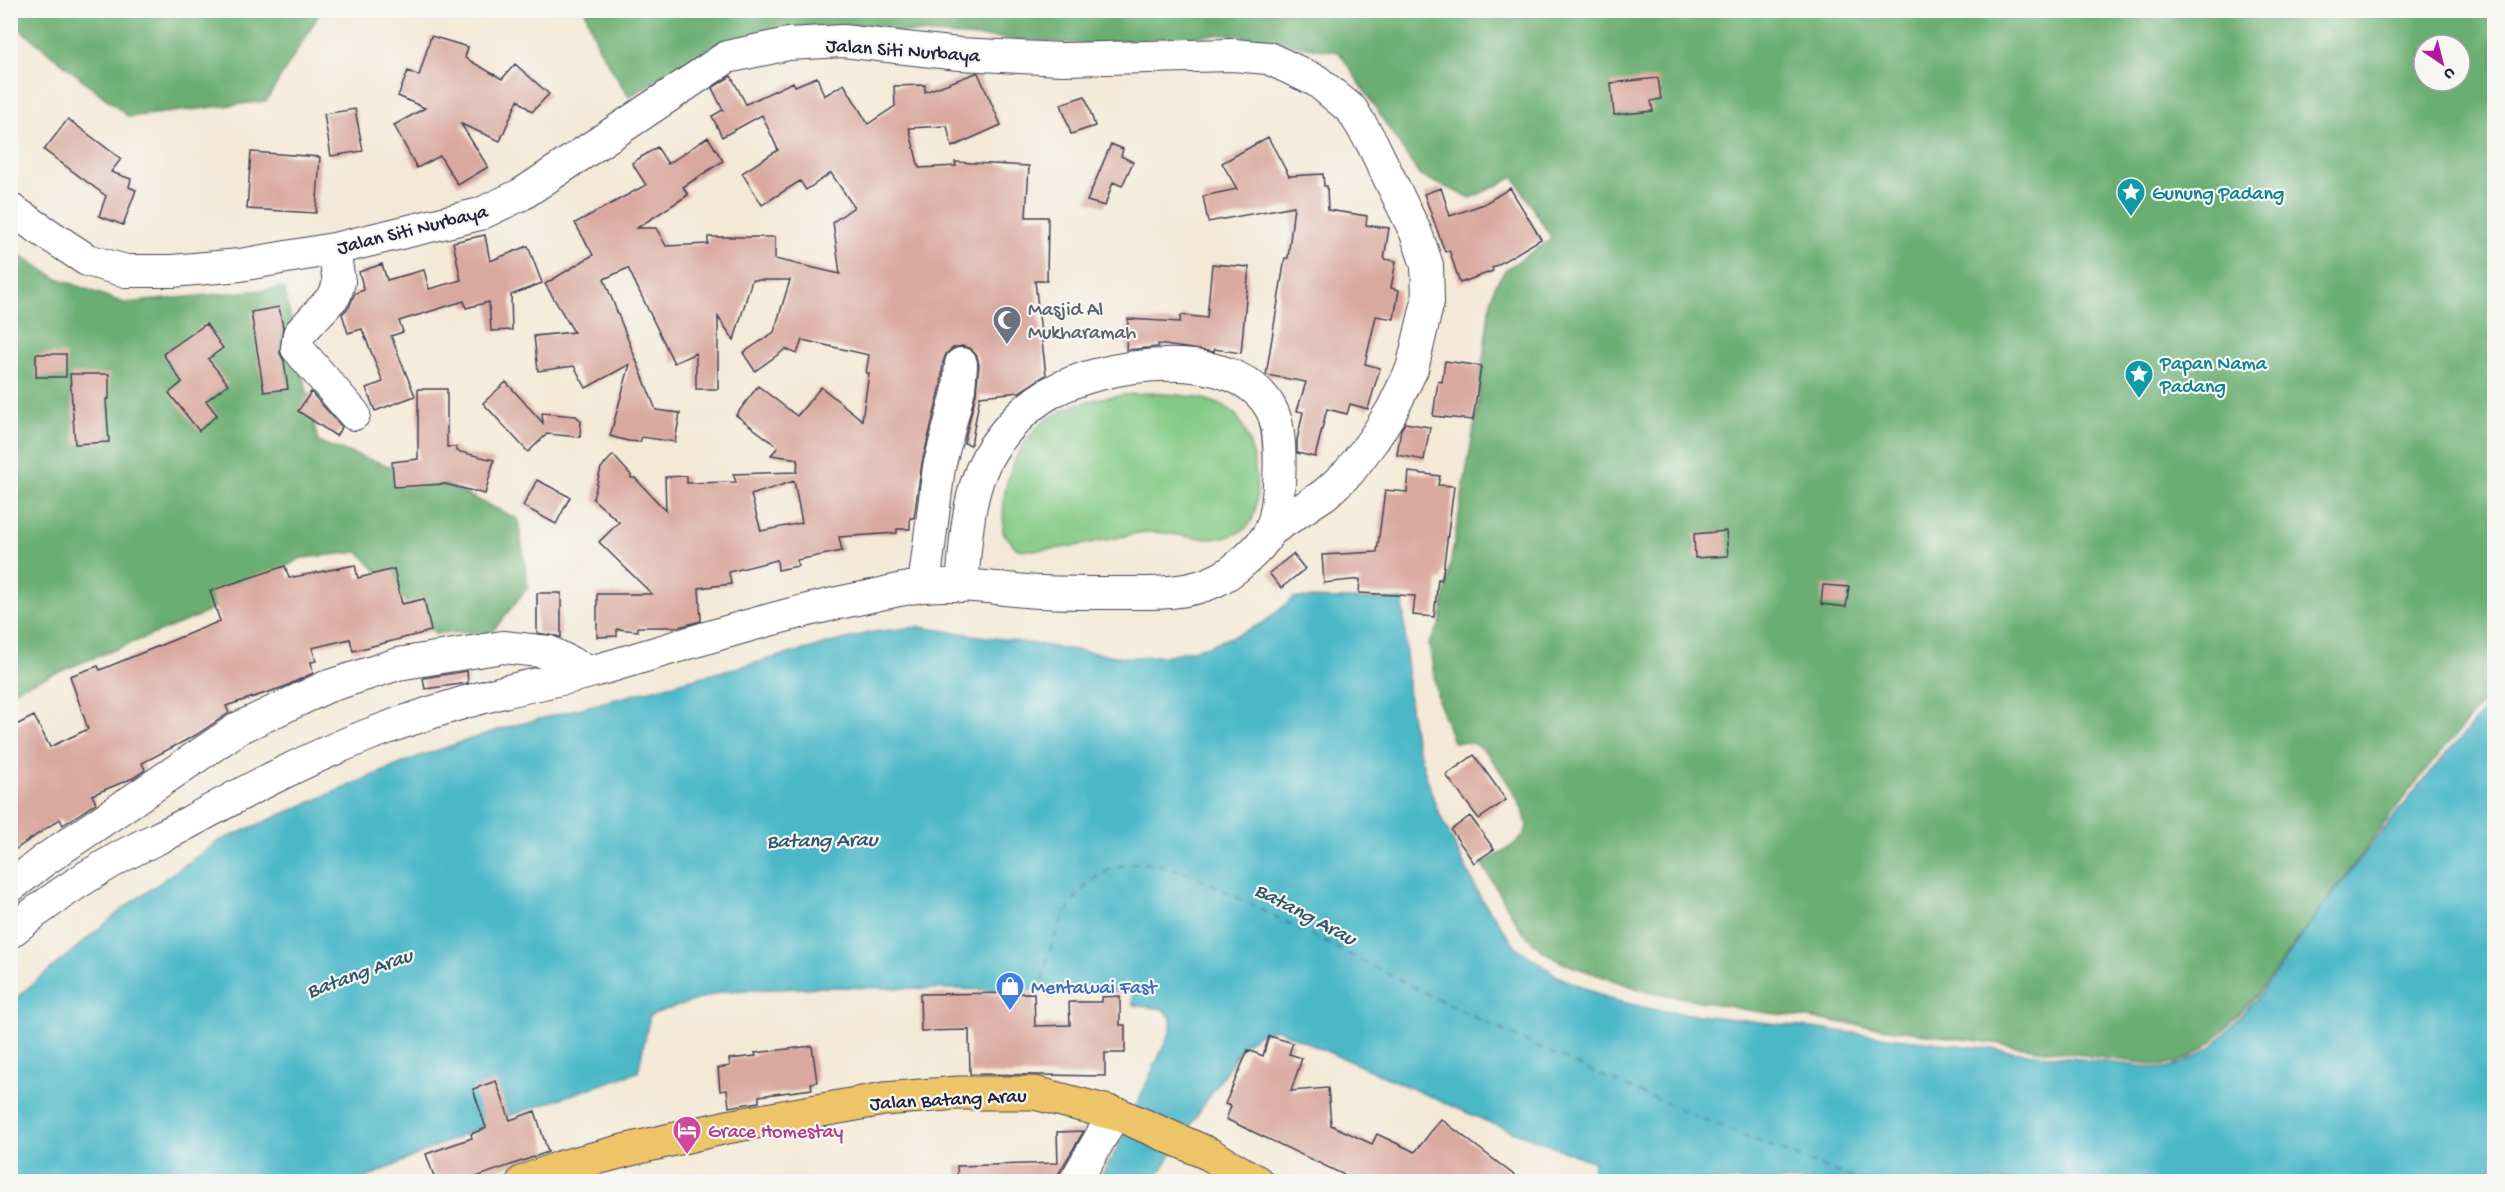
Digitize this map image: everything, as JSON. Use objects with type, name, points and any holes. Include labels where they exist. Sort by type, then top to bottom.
[{"type":"main road","name":"Jalan Batang Arau","points":[[523,1182],[562,1167],[638,1147],[727,1127],[884,1099],[958,1094],[1035,1093],[1117,1114],[1209,1154],[1257,1182]]},
{"type":"street","name":"Jalan Siti Nurbaya","points":[[10,209],[87,260],[126,271],[172,271],[240,266],[334,249],[480,214],[522,194],[727,57],[788,44],[843,41],[959,54],[1062,60],[1233,55],[1268,58],[1317,81],[1352,110],[1372,143],[1416,233],[1427,266],[1428,301],[1412,369],[1392,410],[1349,472],[1325,494],[1271,530],[1241,565],[1213,582],[1181,592],[1041,592],[962,586],[924,586],[814,608],[590,672],[495,694],[370,734],[258,783],[117,859],[43,905],[10,932]]},
{"type":"street","points":[[334,249],[339,282],[334,295],[299,334],[297,348],[354,414]]},
{"type":"street","points":[[924,586],[939,467],[959,389],[961,364]]},
{"type":"street","points":[[962,586],[966,535],[978,474],[993,447],[1017,417],[1045,396],[1076,381],[1116,369],[1181,366],[1227,372],[1254,389],[1271,408],[1278,428],[1277,494],[1271,530]]},
{"type":"street","points":[[10,887],[43,861],[239,729],[326,687],[398,664],[502,647],[549,652],[590,672]]},
{"type":"street","points":[[1075,1182],[1117,1114]]},
{"type":"green space","points":[[10,11],[321,11],[266,101],[129,117],[11,22]]},
{"type":"green space","points":[[585,11],[2494,11],[2494,689],[2408,792],[2257,995],[2212,1042],[2190,1058],[2165,1066],[1747,1010],[1642,990],[1563,963],[1541,950],[1521,930],[1482,864],[1500,854],[1523,836],[1526,823],[1523,812],[1502,774],[1480,747],[1464,742],[1453,742],[1438,700],[1429,644],[1440,624],[1477,410],[1489,311],[1495,285],[1506,269],[1552,239],[1514,177],[1471,198],[1420,176],[1339,52],[1227,34],[1084,44],[815,26],[716,44],[629,97],[599,48]]},
{"type":"green space","points":[[10,248],[54,277],[124,303],[284,288],[318,442],[451,487],[518,519],[528,587],[492,632],[435,633],[359,552],[301,558],[199,616],[11,691]]},
{"type":"green space","points":[[1150,393],[1211,401],[1230,410],[1238,418],[1251,449],[1257,486],[1253,518],[1246,528],[1223,538],[1210,539],[1144,532],[1066,547],[1042,550],[1017,549],[1003,532],[1004,497],[1015,460],[1027,440],[1041,424],[1058,412],[1078,404],[1100,398]]},
{"type":"water","name":"Batang Arau","points":[[1294,598],[1403,600],[1409,701],[1415,739],[1436,807],[1480,897],[1516,947],[1559,977],[1613,1000],[1656,1010],[2166,1069],[2191,1060],[2215,1044],[2259,996],[2334,892],[2412,794],[2494,699],[2494,1181],[1591,1181],[1594,1162],[1486,1121],[1276,1029],[1259,1034],[1243,1045],[1154,1181],[1098,1181],[1113,1156],[1171,1030],[1171,1018],[1163,1009],[1133,1005],[1132,992],[824,987],[724,991],[650,1015],[638,1072],[506,1117],[360,1181],[11,1182],[11,1002],[125,907],[219,841],[417,757],[501,729],[873,632],[919,627],[1123,657],[1164,656],[1205,647],[1237,635],[1263,623]]},
{"type":"building","points":[[431,36],[468,47],[465,58],[502,79],[515,64],[549,94],[532,112],[518,100],[500,141],[461,124],[488,167],[458,185],[440,156],[417,168],[394,125],[425,108],[398,96],[408,71],[419,76]]},
{"type":"building","points":[[978,73],[1001,125],[952,147],[947,126],[909,128],[919,168],[956,166],[955,162],[1029,166],[1026,217],[1048,217],[1047,281],[1035,281],[1046,375],[1020,392],[980,396],[971,445],[964,443],[976,393],[979,365],[977,356],[971,349],[962,346],[953,348],[946,354],[943,363],[941,386],[922,463],[914,518],[910,518],[910,529],[897,529],[897,533],[839,537],[842,551],[797,560],[798,566],[778,570],[777,560],[729,572],[731,584],[699,588],[701,621],[679,627],[638,627],[638,631],[617,629],[617,636],[597,637],[597,594],[652,594],[599,542],[619,522],[593,499],[601,468],[613,455],[631,475],[631,478],[635,478],[666,511],[665,477],[687,476],[687,483],[736,482],[733,474],[797,472],[798,459],[771,455],[778,447],[736,415],[758,386],[797,416],[821,387],[862,420],[869,373],[866,373],[869,355],[802,340],[797,354],[786,349],[755,371],[743,353],[774,332],[790,280],[752,280],[734,340],[718,317],[718,389],[696,389],[696,353],[674,363],[628,268],[604,279],[656,410],[680,413],[675,442],[642,437],[640,442],[628,441],[610,436],[630,364],[586,388],[574,366],[538,371],[534,336],[574,332],[545,284],[593,255],[575,223],[646,185],[632,163],[657,147],[668,164],[708,137],[723,161],[683,187],[688,195],[637,228],[656,228],[666,246],[708,244],[708,237],[775,237],[775,259],[840,274],[833,222],[854,207],[831,173],[806,190],[800,181],[762,205],[742,173],[778,150],[762,115],[722,137],[712,116],[723,110],[712,88],[731,76],[746,104],[793,82],[795,86],[817,77],[824,96],[844,84],[868,124],[895,106],[894,86],[925,85],[925,92]],"holes":[[[794,481],[802,523],[761,531],[751,495]]]},
{"type":"building","points":[[1658,78],[1661,99],[1651,101],[1653,111],[1614,115],[1611,83]]},
{"type":"building","points":[[1085,96],[1095,126],[1071,134],[1061,104]]},
{"type":"building","points":[[355,109],[363,151],[331,156],[324,114]]},
{"type":"building","points":[[68,119],[121,159],[111,172],[131,179],[129,187],[136,190],[123,225],[99,216],[106,196],[44,150]]},
{"type":"building","points":[[1268,137],[1289,176],[1323,174],[1324,186],[1327,186],[1328,210],[1367,216],[1366,225],[1389,228],[1384,259],[1396,261],[1391,288],[1399,290],[1394,319],[1376,316],[1365,364],[1380,368],[1368,409],[1350,404],[1347,414],[1327,409],[1315,457],[1297,453],[1297,440],[1303,412],[1297,411],[1306,382],[1266,375],[1285,258],[1288,258],[1294,206],[1208,222],[1203,196],[1237,189],[1222,163]]},
{"type":"building","points":[[1111,144],[1123,149],[1121,156],[1133,162],[1122,186],[1113,182],[1105,206],[1087,201]]},
{"type":"building","points":[[251,152],[320,157],[316,213],[247,209]]},
{"type":"building","points":[[1441,188],[1450,216],[1484,204],[1510,188],[1541,239],[1492,268],[1493,271],[1460,283],[1449,250],[1445,252],[1424,194]]},
{"type":"building","points":[[485,235],[490,261],[528,246],[542,283],[511,295],[512,330],[491,331],[489,302],[466,308],[464,301],[399,321],[403,332],[391,336],[415,396],[375,411],[366,388],[383,382],[362,329],[348,333],[342,314],[349,307],[355,293],[364,290],[359,272],[382,264],[387,280],[424,270],[429,289],[461,280],[453,242]]},
{"type":"building","points":[[1212,264],[1249,267],[1241,353],[1214,349],[1214,352],[1158,344],[1158,347],[1126,350],[1128,319],[1180,322],[1181,315],[1207,318]]},
{"type":"building","points":[[279,307],[283,327],[280,353],[284,361],[288,389],[264,392],[251,312]]},
{"type":"building","points":[[206,324],[223,348],[208,359],[228,384],[206,401],[217,415],[199,431],[169,393],[182,382],[163,354]]},
{"type":"building","points":[[36,354],[66,354],[66,377],[36,377]]},
{"type":"building","points":[[1445,361],[1481,366],[1473,420],[1433,416],[1438,381],[1442,382]]},
{"type":"building","points":[[70,374],[109,374],[109,399],[106,399],[109,442],[75,444]]},
{"type":"building","points":[[506,382],[543,423],[542,413],[576,416],[581,421],[580,437],[547,434],[528,452],[483,403]]},
{"type":"building","points":[[418,389],[447,389],[447,447],[456,447],[456,451],[494,460],[485,494],[445,484],[394,487],[392,462],[418,459]]},
{"type":"building","points":[[311,392],[342,427],[336,436],[298,411]]},
{"type":"building","points":[[1405,423],[1430,427],[1424,460],[1397,455],[1401,429]]},
{"type":"building","points":[[1409,472],[1440,476],[1438,485],[1454,486],[1442,580],[1438,579],[1434,617],[1413,615],[1415,596],[1359,593],[1360,579],[1324,583],[1322,555],[1377,552],[1385,490],[1407,492]]},
{"type":"building","points":[[537,480],[570,497],[556,524],[523,506]]},
{"type":"building","points":[[1726,531],[1728,556],[1695,558],[1694,534]]},
{"type":"building","points":[[1293,554],[1305,569],[1281,588],[1269,573]]},
{"type":"building","points":[[355,565],[358,578],[394,569],[402,604],[424,599],[431,631],[353,651],[350,639],[312,648],[316,661],[311,662],[313,673],[284,687],[226,706],[229,713],[196,735],[142,763],[145,770],[133,778],[92,795],[96,803],[63,825],[60,819],[10,853],[10,728],[34,716],[50,747],[88,729],[70,676],[98,666],[100,670],[220,621],[210,591],[285,566],[289,578]]},
{"type":"building","points":[[1823,585],[1849,587],[1846,607],[1821,604]]},
{"type":"building","points":[[537,593],[561,593],[561,637],[537,633]]},
{"type":"building","points":[[467,671],[468,683],[425,689],[423,678]]},
{"type":"building","points":[[1474,755],[1506,800],[1479,819],[1446,775]]},
{"type":"building","points":[[1470,816],[1494,849],[1474,863],[1451,830]]},
{"type":"building","points":[[1034,993],[1035,1026],[1070,1025],[1069,1002],[1102,1002],[1102,997],[1120,996],[1120,1025],[1125,1025],[1125,1053],[1105,1053],[1105,1076],[970,1074],[969,1030],[921,1031],[920,994]]},
{"type":"building","points":[[1269,1036],[1293,1043],[1289,1054],[1302,1058],[1291,1091],[1328,1088],[1331,1125],[1372,1144],[1377,1134],[1415,1152],[1441,1119],[1523,1182],[1359,1182],[1226,1119],[1231,1106],[1225,1104],[1248,1050],[1263,1056]]},
{"type":"building","points":[[812,1046],[817,1082],[811,1083],[812,1089],[759,1096],[759,1102],[729,1107],[727,1090],[720,1091],[718,1068],[730,1066],[729,1059],[756,1056],[755,1053]]},
{"type":"building","points":[[496,1081],[510,1120],[535,1111],[548,1152],[462,1182],[436,1182],[426,1154],[472,1138],[471,1134],[486,1128],[473,1089]]},
{"type":"building","points":[[1084,1131],[1059,1173],[1057,1182],[958,1182],[957,1166],[1058,1163],[1057,1132]]},
{"type":"ferry route","points":[[1041,993],[1050,950],[1058,928],[1082,890],[1099,876],[1118,867],[1141,863],[1165,866],[1203,880],[1433,997],[1564,1059],[1713,1123],[1863,1182]]},
{"type":"place","name":"Gunung Padang","points":[[2131,218]]},
{"type":"place","name":"Masjid Al Mukharamah","points":[[1007,346]]},
{"type":"place","name":"Papan Nama Padang","points":[[2139,400]]},
{"type":"place","name":"Mentawai Fast","points":[[1010,1012]]},
{"type":"place","name":"Grace Homestay","points":[[687,1156]]}]
